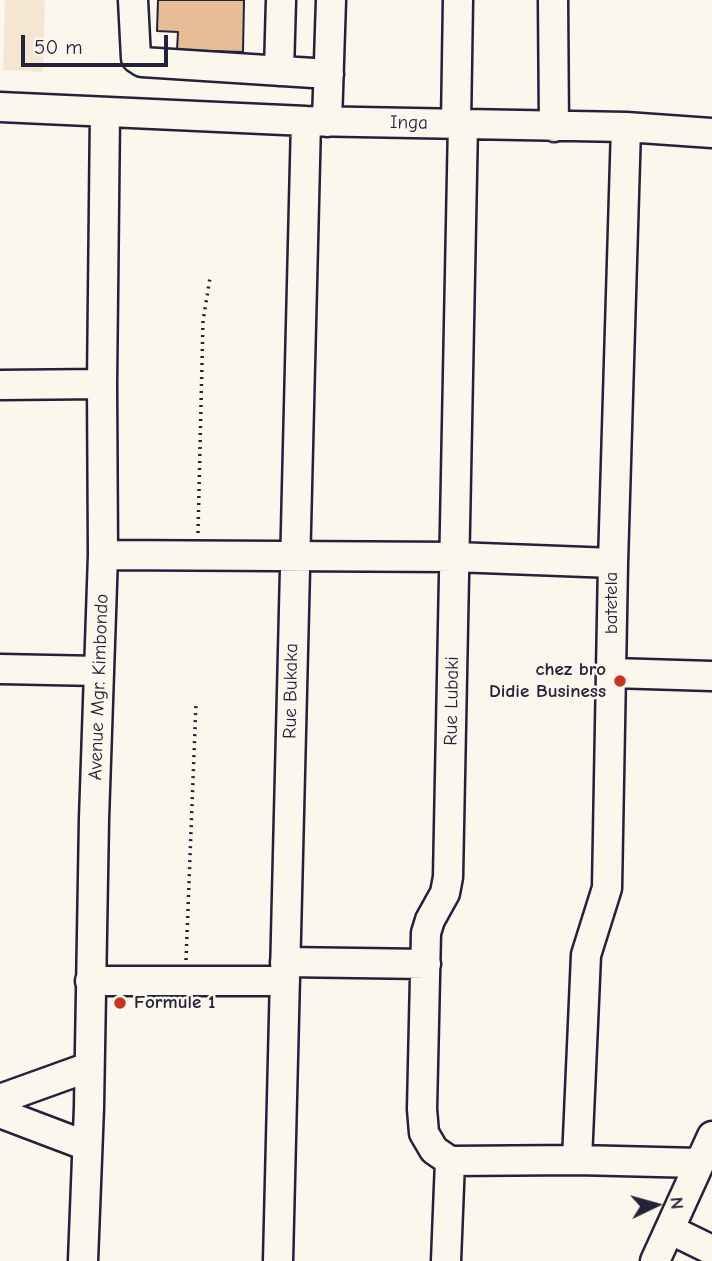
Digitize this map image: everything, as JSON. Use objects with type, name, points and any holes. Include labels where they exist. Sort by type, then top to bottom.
[{"type":"street","points":[[133,0],[136,58],[142,62],[329,74]]},
{"type":"street","points":[[279,71],[281,0]]},
{"type":"street","name":"Rue Bukaka","points":[[278,1261],[294,556],[317,122],[329,74],[331,0]]},
{"type":"street","name":"Rue Lubaki","points":[[450,1161],[434,1150],[424,1133],[422,1110],[426,933],[445,893],[448,877],[456,557],[460,124],[458,0]]},
{"type":"street","points":[[553,0],[554,127]]},
{"type":"street","name":"Inga","points":[[0,107],[317,122],[626,127],[712,133]]},
{"type":"street","name":"Avenue Mgr. Kimbondo","points":[[83,1261],[103,555],[105,113]]},
{"type":"street","name":"batetela","points":[[577,1160],[586,955],[607,888],[613,563],[626,127]]},
{"type":"street","points":[[0,385],[102,384]]},
{"type":"street","points":[[103,555],[456,557],[613,563]]},
{"type":"street","points":[[0,669],[99,671]]},
{"type":"street","points":[[612,673],[712,676]]},
{"type":"street","points":[[90,981],[186,981],[425,964]]},
{"type":"street","points":[[0,1099],[89,1067]]},
{"type":"street","points":[[0,1113],[88,1146]]},
{"type":"street","points":[[655,1261],[712,1136]]},
{"type":"street","points":[[446,1261],[450,1161],[699,1163]]},
{"type":"street","points":[[671,1230],[712,1250]]},
{"type":"path","points":[[198,556],[203,321],[210,278]]},
{"type":"path","points":[[186,981],[196,703]]},
{"type":"shaded area","points":[[5,0],[45,0],[43,72],[3,70]]},
{"type":"building","points":[[158,0],[244,0],[243,52],[177,50],[178,32],[157,31]]},
{"type":"place","name":"chez bro Didie Business","points":[[620,681]]},
{"type":"place","name":"Formule 1","points":[[120,1003]]}]
